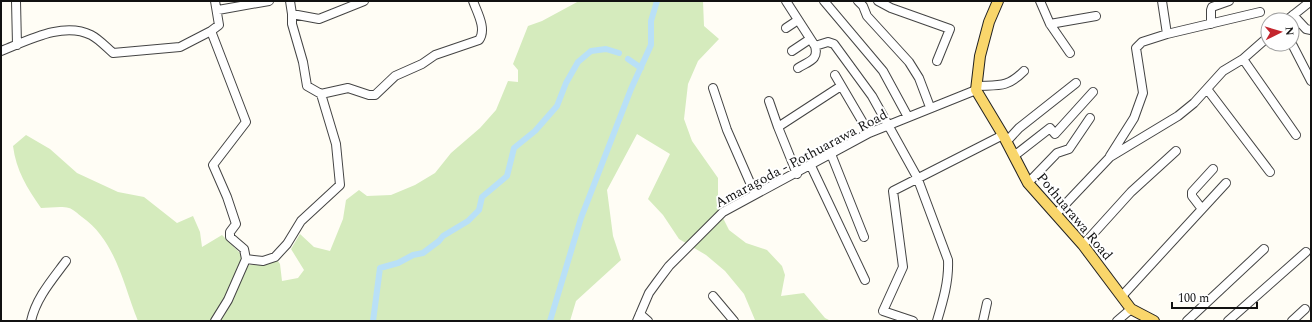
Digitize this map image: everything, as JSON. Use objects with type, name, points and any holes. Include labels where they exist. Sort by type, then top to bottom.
[{"type":"main road","points":[[976,88],[980,56],[989,22],[998,1]]},
{"type":"main road","name":"Pothuarawa Road","points":[[976,88],[1005,138],[1028,183],[1083,245],[1131,308],[1154,321]]},
{"type":"street","points":[[16,1],[17,45]]},
{"type":"street","points":[[1,51],[52,33],[74,30],[92,35],[113,53],[180,47],[211,31],[219,25],[218,10],[215,1]]},
{"type":"street","points":[[218,10],[270,1]]},
{"type":"street","points":[[290,1],[292,24],[303,62],[307,86],[321,94],[348,88],[369,95],[375,95],[395,76],[422,64],[435,55],[479,40],[482,36],[482,26],[473,1]]},
{"type":"street","points":[[292,14],[320,19],[364,1]]},
{"type":"street","points":[[786,1],[813,43],[817,53],[816,57],[798,68]]},
{"type":"street","points":[[824,1],[883,71],[908,117]]},
{"type":"street","points":[[878,1],[891,8],[950,29],[937,61]]},
{"type":"street","points":[[1040,1],[1050,24],[1070,53]]},
{"type":"street","points":[[1162,1],[1167,34]]},
{"type":"street","points":[[1211,24],[1212,7],[1229,1]]},
{"type":"street","points":[[1297,12],[1311,1]]},
{"type":"street","points":[[862,3],[867,16],[909,62],[919,78],[930,107]]},
{"type":"street","points":[[1056,214],[1110,158],[1134,118],[1143,93],[1136,48],[1142,42],[1167,34],[1260,12]]},
{"type":"street","points":[[1050,24],[1096,16]]},
{"type":"street","points":[[786,28],[798,20]]},
{"type":"street","points":[[1300,24],[1306,29],[1311,30]]},
{"type":"street","points":[[211,31],[246,122],[213,166],[227,197],[236,224],[230,232],[230,236],[244,249],[246,259],[228,300],[215,321]]},
{"type":"street","points":[[792,51],[813,43],[828,42],[834,44],[872,96],[889,124],[917,177],[948,260],[949,271],[946,289],[937,321]]},
{"type":"street","points":[[1110,158],[1178,116],[1194,103],[1223,71],[1243,59],[1260,44]]},
{"type":"street","points":[[1296,52],[1311,81]]},
{"type":"street","points":[[1243,59],[1296,135]]},
{"type":"street","name":"Amaragoda - Pothuarawa Road","points":[[638,318],[649,293],[657,282],[705,229],[723,212],[755,194],[797,174],[869,133],[976,88],[1013,82],[1024,71]]},
{"type":"street","points":[[835,75],[869,133]]},
{"type":"street","points":[[913,321],[883,311],[903,267],[893,190],[917,177],[1005,138],[1076,83]]},
{"type":"street","points":[[778,127],[841,86]]},
{"type":"street","points":[[713,88],[727,130],[755,194]]},
{"type":"street","points":[[1207,89],[1270,172]]},
{"type":"street","points":[[1014,156],[1050,128],[1055,134],[1093,92]]},
{"type":"street","points":[[246,259],[263,261],[275,257],[287,244],[300,222],[340,185],[336,144],[321,94]]},
{"type":"street","points":[[769,101],[797,174]]},
{"type":"street","points":[[1028,183],[1057,153],[1069,149],[1090,118]]},
{"type":"street","points":[[1083,245],[1131,192],[1176,151]]},
{"type":"street","points":[[832,154],[864,236]]},
{"type":"street","points":[[811,166],[865,280]]},
{"type":"street","points":[[1202,209],[1192,196],[1192,192],[1213,169]]},
{"type":"street","points":[[1122,296],[1226,183]]},
{"type":"street","points":[[1187,321],[1264,249]]},
{"type":"street","points":[[1228,321],[1306,252]]},
{"type":"street","points":[[31,321],[33,312],[45,288],[66,261]]},
{"type":"street","points":[[713,296],[734,321]]},
{"type":"street","points":[[983,321],[986,303]]},
{"type":"street","points":[[1117,321],[1131,308]]},
{"type":"street","points":[[1292,321],[1305,309]]},
{"type":"street","points":[[638,318],[648,321]]},
{"type":"green space","points":[[579,1],[703,1],[704,26],[719,39],[698,61],[688,84],[684,119],[692,141],[718,178],[718,208],[729,230],[746,243],[767,250],[782,266],[785,275],[781,296],[804,293],[825,318],[831,321],[755,320],[744,294],[725,271],[706,255],[679,239],[663,215],[648,199],[670,154],[637,134],[607,190],[613,236],[621,260],[576,301],[570,321],[138,321],[123,278],[111,251],[103,238],[94,227],[71,209],[66,207],[41,208],[19,171],[14,155],[13,146],[26,135],[50,149],[77,173],[118,192],[144,197],[177,223],[193,216],[200,232],[202,247],[222,235],[240,253],[248,265],[263,265],[275,257],[280,264],[282,281],[298,278],[304,270],[291,249],[300,234],[314,247],[330,251],[343,219],[346,200],[359,190],[367,196],[391,195],[415,185],[435,173],[451,153],[480,128],[496,110],[508,81],[518,82],[518,70],[513,64],[528,26],[542,21]]},
{"type":"waterway","points":[[550,321],[581,218],[631,89],[651,45],[651,21],[657,1]]},
{"type":"waterway","points":[[373,321],[380,268],[398,263],[413,255],[423,253],[439,241],[443,236],[468,221],[479,210],[482,197],[507,176],[514,148],[535,131],[557,106],[566,83],[578,62],[591,51],[606,49],[619,53]]},
{"type":"waterway","points":[[628,59],[641,68]]}]
